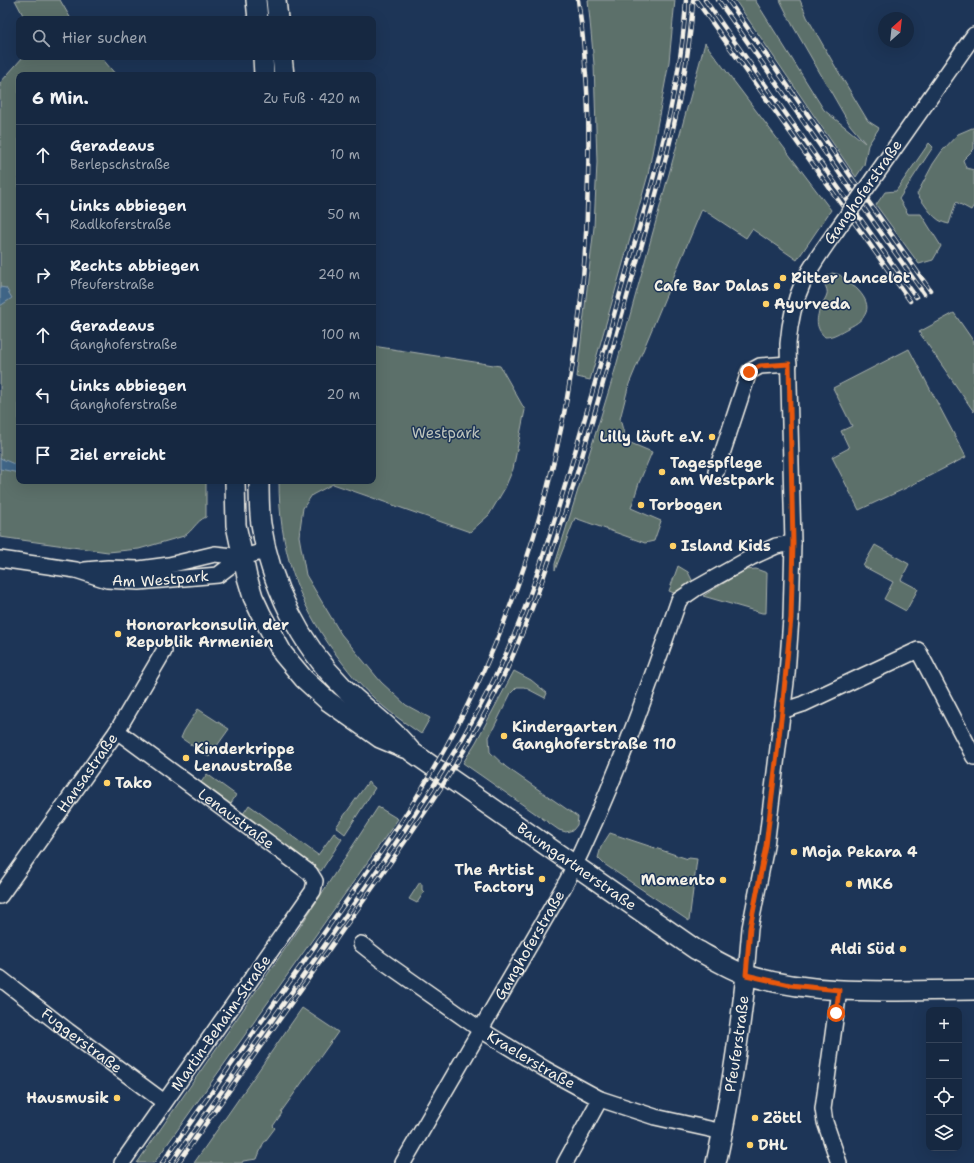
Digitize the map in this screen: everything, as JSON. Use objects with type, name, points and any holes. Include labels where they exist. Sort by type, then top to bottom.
[{"type":"main road","points":[[256,0],[258,16]]},
{"type":"main road","points":[[276,0],[278,16]]},
{"type":"main road","points":[[263,60],[264,72]]},
{"type":"main road","points":[[282,60],[284,72]]},
{"type":"main road","points":[[235,484],[236,525],[242,558]]},
{"type":"main road","points":[[259,484],[261,523],[266,551]]},
{"type":"main road","name":"Baumgartnerstraße","points":[[266,551],[282,596],[294,620],[316,656],[343,688],[388,727],[412,752]]},
{"type":"main road","name":"Baumgartnerstraße","points":[[242,558],[253,597],[283,654],[304,679],[328,701],[380,738],[412,752],[695,949],[746,975],[790,985],[839,990],[974,990]]},
{"type":"main road","name":"Pfeuferstraße","points":[[716,1163],[729,1105],[746,975]]},
{"type":"street","name":"Ganghoferstraße","points":[[403,1163],[481,1030],[584,847],[638,718],[679,600],[683,596],[752,557],[776,546],[793,543],[789,364],[790,325],[800,287],[814,262],[974,35]]},
{"type":"street","points":[[716,472],[749,372],[760,366],[789,364]]},
{"type":"street","name":"Pfeuferstraße","points":[[746,975],[750,928],[766,846],[782,711],[791,618],[793,543]]},
{"type":"street","name":"Am Westpark","points":[[0,559],[76,570],[107,580],[139,582],[218,575],[242,558],[266,551]]},
{"type":"street","name":"Am Westpark","points":[[76,570],[108,568],[138,569],[173,565],[215,554],[242,558]]},
{"type":"street","name":"Hansastraße","points":[[1,893],[117,731],[164,650]]},
{"type":"street","points":[[782,711],[803,704],[918,650],[974,757]]},
{"type":"street","name":"Lenaustraße","points":[[117,731],[310,873],[315,881]]},
{"type":"street","name":"Martin-Behaim-Straße","points":[[122,1163],[313,891],[315,881]]},
{"type":"street","name":"Kraelerstraße","points":[[361,944],[481,1030],[545,1070],[600,1099],[655,1117],[723,1132]]},
{"type":"street","name":"Fuggerstraße","points":[[0,978],[68,1031],[164,1102]]},
{"type":"street","points":[[839,990],[823,1109],[825,1122],[839,1163]]},
{"type":"street","points":[[565,1163],[600,1099]]},
{"type":"green space","points":[[15,0],[60,0],[69,16],[23,16]]},
{"type":"green space","points":[[588,0],[675,0],[669,62],[648,175],[590,380],[577,377],[594,227],[597,162],[594,64]]},
{"type":"green space","points":[[735,0],[755,0],[824,110],[865,143],[850,125],[793,26],[780,0],[800,0],[807,17],[868,121],[879,128],[868,145],[864,165],[856,177]]},
{"type":"green space","points":[[705,43],[831,210],[797,260],[752,229],[746,238],[702,209],[629,384],[620,419],[626,441],[652,452],[639,483],[631,508],[661,521],[654,541],[645,543],[575,518],[555,570],[555,564],[613,377]]},
{"type":"green space","points":[[20,60],[104,60],[114,72],[16,72],[16,484],[206,484],[206,517],[184,536],[139,549],[108,552],[0,537],[0,83]]},
{"type":"green space","points":[[974,128],[974,149],[963,160],[966,168],[974,170],[974,205],[971,210],[956,202],[949,224],[944,223],[931,213],[917,194],[933,164],[942,151],[958,134]]},
{"type":"green space","points":[[929,143],[933,147],[899,199],[908,214],[921,214],[941,246],[933,260],[919,264],[876,205],[885,192],[896,191]]},
{"type":"green space","points":[[832,273],[840,275],[847,283],[857,289],[863,296],[867,307],[864,317],[860,321],[834,335],[825,337],[819,330],[817,319],[827,294],[824,282],[826,277]]},
{"type":"green space","points":[[954,313],[974,342],[974,412],[919,332]]},
{"type":"green space","name":"Westpark","points":[[376,346],[500,366],[525,410],[513,469],[505,488],[489,515],[470,532],[333,484],[376,484]]},
{"type":"green space","points":[[909,349],[966,457],[859,510],[832,457],[849,448],[841,431],[852,426],[833,388]]},
{"type":"green space","name":"Westpark","points":[[279,484],[333,484],[312,495],[303,508],[299,536],[306,575],[341,634],[381,682],[406,705],[430,718],[421,734],[384,707],[362,687],[321,633],[300,593],[292,572],[282,528]]},
{"type":"green space","points":[[875,545],[909,564],[901,580],[918,589],[906,611],[884,599],[893,582],[863,566]]},
{"type":"green space","points":[[678,566],[688,572],[693,582],[674,593],[669,591]]},
{"type":"green space","points":[[756,569],[767,573],[766,613],[703,596],[745,570]]},
{"type":"green space","points":[[514,671],[531,680],[547,693],[545,698],[524,687],[517,687],[511,693],[489,737],[490,752],[506,767],[578,817],[577,825],[573,830],[566,832],[559,830],[463,763]]},
{"type":"green space","points":[[198,709],[229,729],[209,757],[181,738]]},
{"type":"green space","points":[[207,774],[236,795],[230,805],[200,784]]},
{"type":"green space","points":[[368,782],[375,788],[345,834],[336,827]]},
{"type":"green space","points":[[249,805],[318,855],[334,833],[342,839],[321,871],[243,814]]},
{"type":"green space","points":[[378,807],[398,819],[154,1163],[137,1163],[294,936]]},
{"type":"green space","points":[[610,833],[688,859],[697,859],[689,921],[604,864],[598,858],[601,847]]},
{"type":"green space","points":[[420,882],[424,892],[417,903],[409,899]]},
{"type":"green space","points":[[302,1008],[338,1032],[281,1112],[282,1113],[273,1126],[275,1128],[263,1144],[257,1159],[243,1161],[242,1163],[194,1163]]},
{"type":"water","points":[[0,287],[6,288],[12,298],[0,306]]},
{"type":"water","points":[[0,458],[16,465],[16,472],[0,469]]},
{"type":"railway","points":[[162,1163],[376,859],[418,795],[468,705],[499,634],[526,561],[548,486],[565,410],[577,334],[585,256],[589,150],[584,48],[578,0]]},
{"type":"railway","points":[[171,1163],[361,894],[425,799],[483,701],[518,627],[554,523],[661,150],[677,75],[683,37],[686,0]]},
{"type":"railway","points":[[178,1163],[437,794],[475,732],[508,667],[544,576],[574,484],[658,187],[677,113],[684,76],[690,38],[693,0]]},
{"type":"railway","points":[[696,0],[910,301]]},
{"type":"railway","points":[[705,0],[916,297]]},
{"type":"railway","points":[[718,0],[924,294]]},
{"type":"railway","points":[[728,0],[930,290]]},
{"type":"place","name":"Ritter Lancelot","points":[[783,278]]},
{"type":"place","name":"Cafe Bar Dalas","points":[[777,286]]},
{"type":"place","name":"Ayurveda","points":[[766,304]]},
{"type":"place","name":"Lilly läuft e.V.","points":[[712,437]]},
{"type":"place","name":"Tagespflege am Westpark","points":[[662,472]]},
{"type":"place","name":"Torbogen","points":[[641,505]]},
{"type":"place","name":"Island Kids","points":[[673,546]]},
{"type":"place","name":"Honorarkonsulin der Republik Armenien","points":[[118,634]]},
{"type":"place","name":"Kindergarten Ganghoferstraße 110","points":[[504,736]]},
{"type":"place","name":"Kinderkrippe Lenaustraße","points":[[186,758]]},
{"type":"place","name":"Tako","points":[[107,783]]},
{"type":"place","name":"Moja Pekara 4","points":[[794,852]]},
{"type":"place","name":"The Artist Factory","points":[[542,879]]},
{"type":"place","name":"Momento","points":[[723,880]]},
{"type":"place","name":"MK6","points":[[849,884]]},
{"type":"place","name":"Aldi Süd","points":[[903,949]]},
{"type":"place","name":"Hausmusik","points":[[117,1098]]},
{"type":"place","name":"Zöttl","points":[[755,1118]]},
{"type":"place","name":"DHL","points":[[750,1145]]},
{"type":"route","points":[[749,372],[760,366],[789,364],[793,586],[787,674],[766,846],[750,928],[746,975],[790,985],[839,990],[836,1013]]}]
